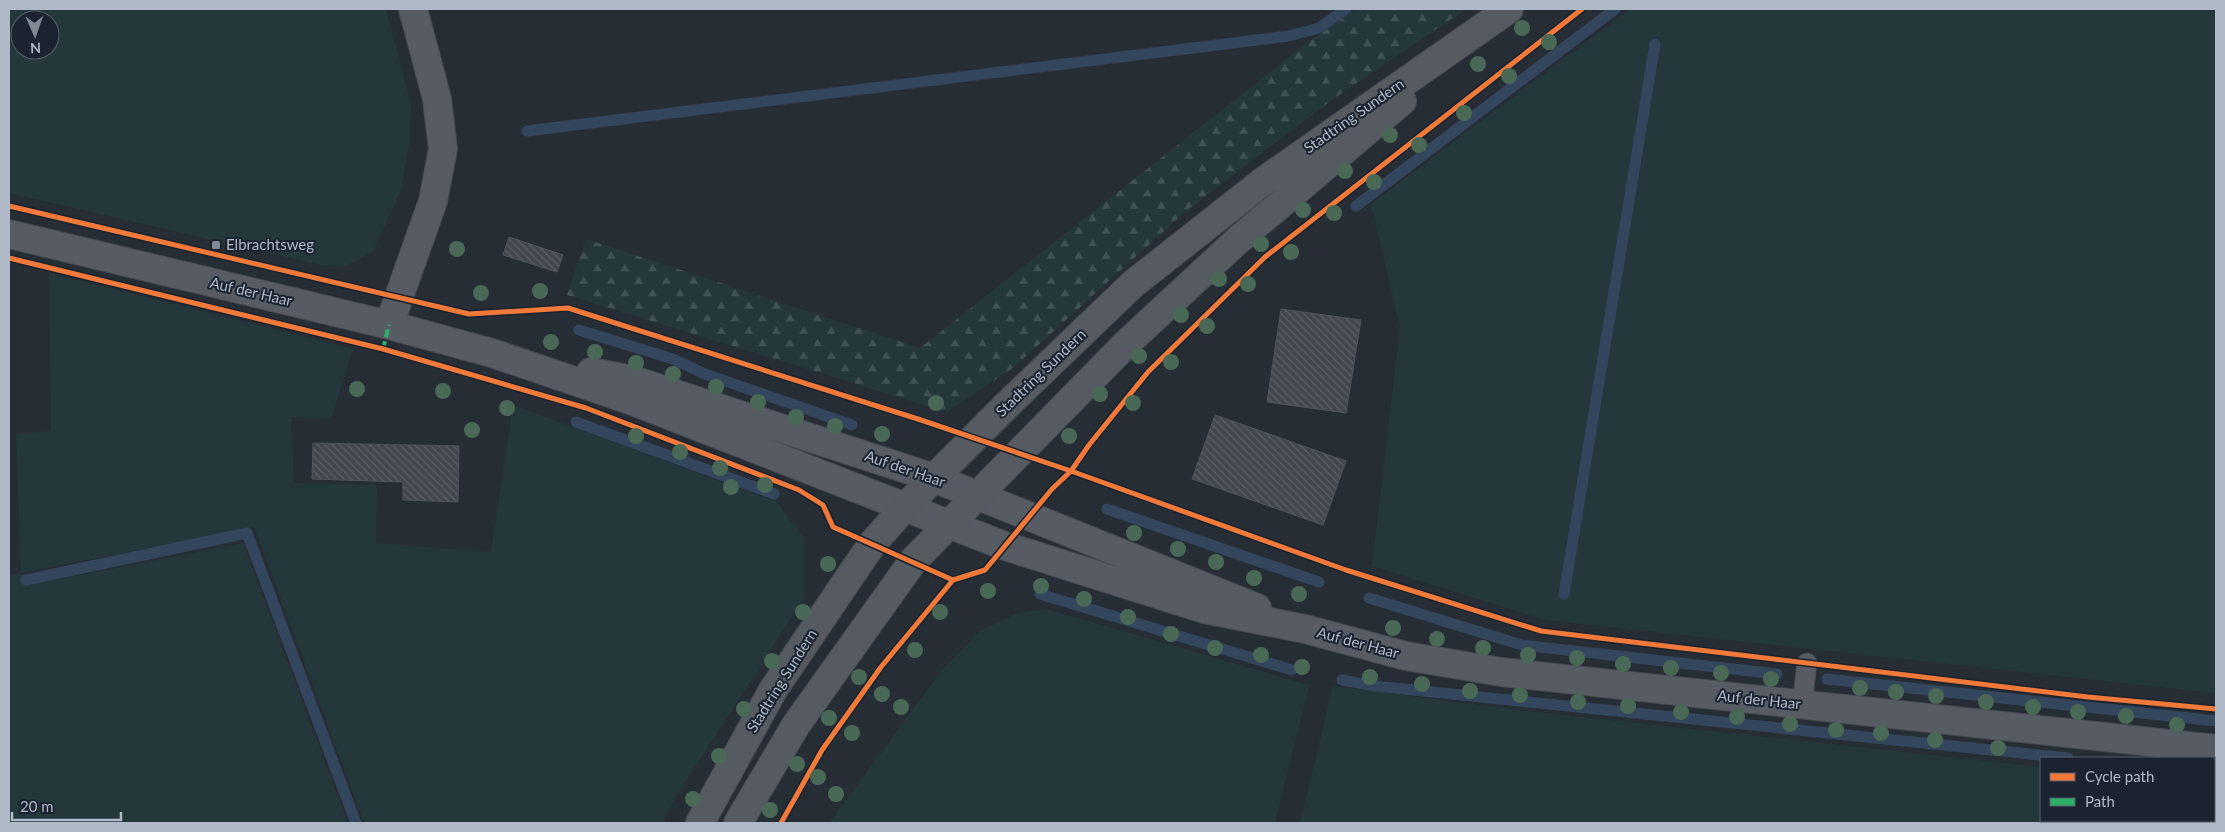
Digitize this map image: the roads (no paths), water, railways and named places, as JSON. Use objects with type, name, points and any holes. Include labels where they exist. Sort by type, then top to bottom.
[{"type":"main road","name":"Stadtring Sundern","points":[[700,823],[773,690],[872,544],[904,508],[1133,284],[1265,180],[1405,79],[1499,16]]},
{"type":"main road","name":"Stadtring Sundern","points":[[738,823],[801,717],[900,577],[946,525],[1127,343],[1230,248],[1346,151],[1499,16]]},
{"type":"street","points":[[389,324],[432,201],[443,149],[437,99],[413,9]]},
{"type":"street","name":"Auf der Haar","points":[[9,234],[389,324],[492,353],[630,400],[946,525],[1005,546],[1204,609],[1305,629],[1406,656],[1501,672],[2216,749]]},
{"type":"street","name":"Auf der Haar","points":[[492,353],[633,380],[934,478],[1211,588],[1305,629]]},
{"type":"lane","points":[[1802,704],[1807,663]]},
{"type":"waterway","points":[[527,131],[1289,36],[1319,28],[1346,9]]},
{"type":"waterway","points":[[1356,206],[1615,9]]},
{"type":"waterway","points":[[1564,594],[1655,44]]},
{"type":"waterway","points":[[579,330],[673,359],[705,374],[852,425]]},
{"type":"waterway","points":[[576,422],[774,494]]},
{"type":"waterway","points":[[1107,509],[1319,582]]},
{"type":"waterway","points":[[26,580],[247,533],[356,823]]},
{"type":"waterway","points":[[1040,594],[1292,670]]},
{"type":"waterway","points":[[1369,598],[1522,645],[1777,674]]},
{"type":"waterway","points":[[1827,679],[2216,721]]},
{"type":"waterway","points":[[1342,680],[1375,686],[2058,757]]},
{"type":"place","name":"Elbrachtsweg","points":[[216,245]]}]
